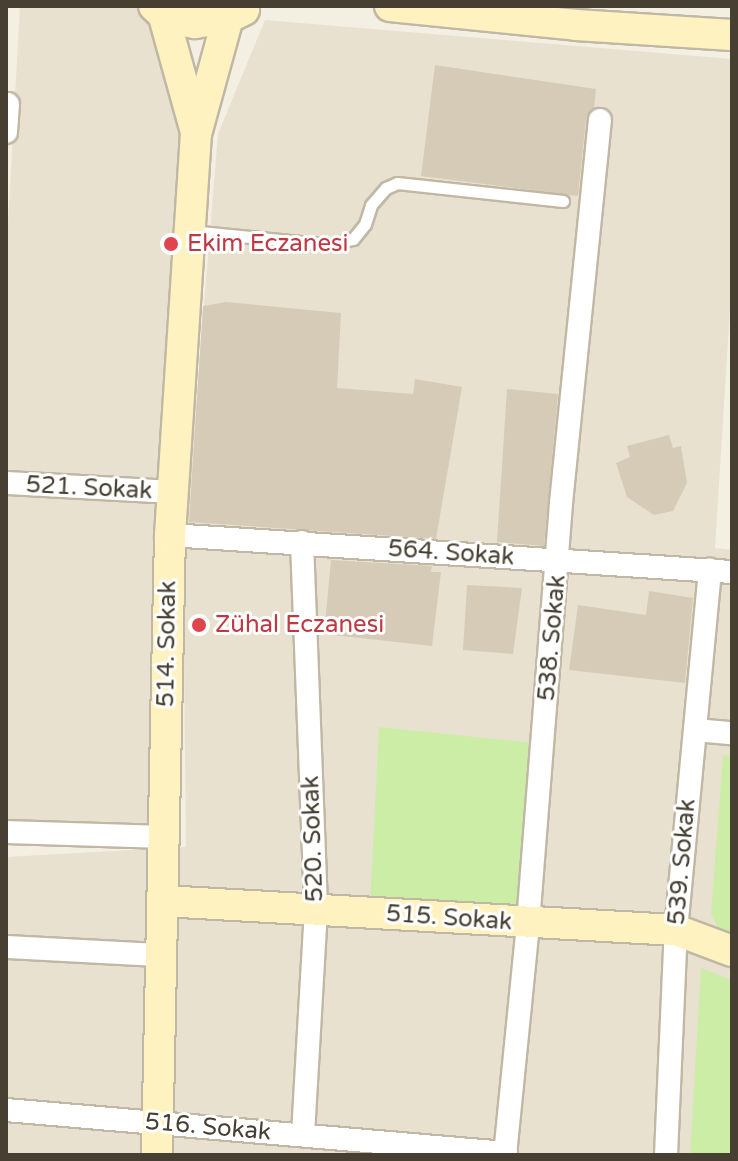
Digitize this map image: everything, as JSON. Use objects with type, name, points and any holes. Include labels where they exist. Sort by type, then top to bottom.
[{"type":"street","points":[[390,6],[576,25],[732,35]]},
{"type":"street","points":[[160,10],[195,23],[240,10]]},
{"type":"street","points":[[160,10],[196,134]]},
{"type":"street","points":[[196,134],[240,10]]},
{"type":"street","points":[[6,132],[8,104]]},
{"type":"street","name":"538. Sokak","points":[[506,1154],[600,120]]},
{"type":"street","name":"514. Sokak","points":[[157,1155],[170,535],[196,134]]},
{"type":"street","name":"521. Sokak","points":[[6,483],[172,492]]},
{"type":"street","name":"564. Sokak","points":[[170,535],[721,571]]},
{"type":"street","name":"520. Sokak","points":[[302,542],[316,909],[303,1135]]},
{"type":"street","name":"539. Sokak","points":[[666,1155],[676,930],[695,730],[721,571]]},
{"type":"street","points":[[695,730],[732,733]]},
{"type":"street","points":[[6,832],[162,837]]},
{"type":"street","name":"515. Sokak","points":[[163,901],[676,930],[732,951]]},
{"type":"street","points":[[6,947],[161,955]]},
{"type":"street","name":"516. Sokak","points":[[6,1110],[506,1154]]},
{"type":"lane","points":[[190,231],[330,245],[353,239],[365,224],[371,205],[386,188],[397,183],[563,201]]},
{"type":"shaded area","points":[[20,6],[146,8],[188,135],[165,483],[6,473],[6,259]]},
{"type":"shaded area","points":[[265,20],[732,59],[732,277],[715,548],[732,550],[732,1155],[6,1155],[6,857],[186,847],[183,563],[218,134]]},
{"type":"shaded area","points":[[6,493],[166,497],[158,832],[6,826]]},
{"type":"green space","points":[[379,727],[535,743],[523,918],[370,906]]},
{"type":"green space","points":[[723,755],[732,756],[732,932],[718,928],[711,914]]},
{"type":"green space","points":[[701,968],[732,980],[732,1155],[690,1155]]},
{"type":"building","points":[[435,65],[596,89],[594,108],[586,119],[578,196],[421,176]]},
{"type":"building","points":[[226,302],[341,313],[337,388],[413,394],[415,379],[462,387],[436,539],[189,522],[203,306]]},
{"type":"building","points":[[507,389],[558,394],[544,546],[497,542]]},
{"type":"building","points":[[669,435],[673,448],[681,446],[687,483],[673,511],[654,515],[627,497],[616,463],[630,457],[627,446]]},
{"type":"building","points":[[331,560],[432,566],[431,572],[441,572],[432,646],[324,634]]},
{"type":"building","points":[[467,585],[522,588],[513,654],[463,650]]},
{"type":"building","points":[[649,591],[693,598],[685,683],[569,670],[578,605],[646,615]]},
{"type":"place","name":"Ekim Eczanesi","points":[[171,244]]},
{"type":"place","name":"Zühal Eczanesi","points":[[199,625]]}]
